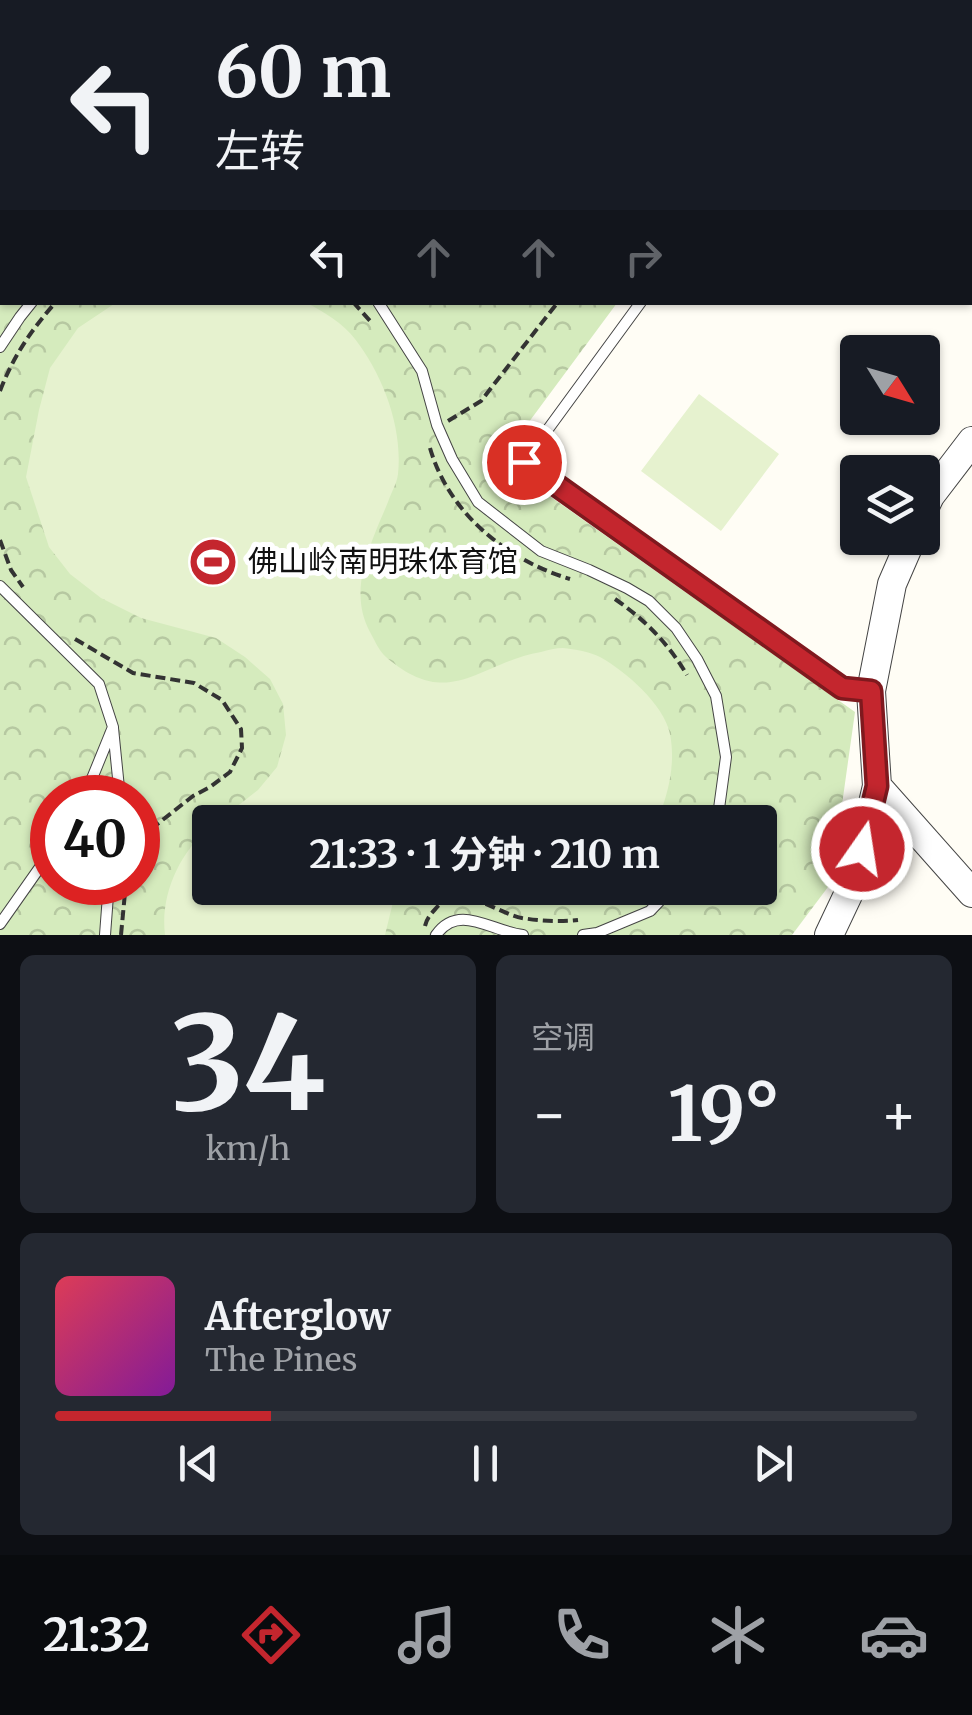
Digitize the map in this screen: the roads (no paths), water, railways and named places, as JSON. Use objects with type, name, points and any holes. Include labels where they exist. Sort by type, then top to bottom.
[{"type":"street","points":[[940,483],[972,441]]},
{"type":"street","points":[[829,935],[855,880],[877,786],[871,691],[892,584],[905,555]]},
{"type":"street","points":[[877,786],[972,892]]},
{"type":"lane","points":[[0,348],[30,305]]},
{"type":"lane","points":[[380,305],[422,371],[437,424],[452,459],[478,502],[541,551],[628,588],[676,628],[716,696],[726,757],[719,805]]},
{"type":"lane","points":[[639,305],[524,462],[842,688],[871,691]]},
{"type":"lane","points":[[0,586],[99,684],[113,727],[118,775]]},
{"type":"lane","points":[[93,775],[113,727]]},
{"type":"lane","points":[[0,924],[30,881]]},
{"type":"lane","points":[[105,935],[108,905]]},
{"type":"lane","points":[[583,935],[598,933],[656,905]]},
{"type":"lane","points":[[436,935],[444,924],[463,918],[493,932],[524,935]]},
{"type":"place","name":"佛山岭南明珠体育馆","points":[[213,562]]}]
